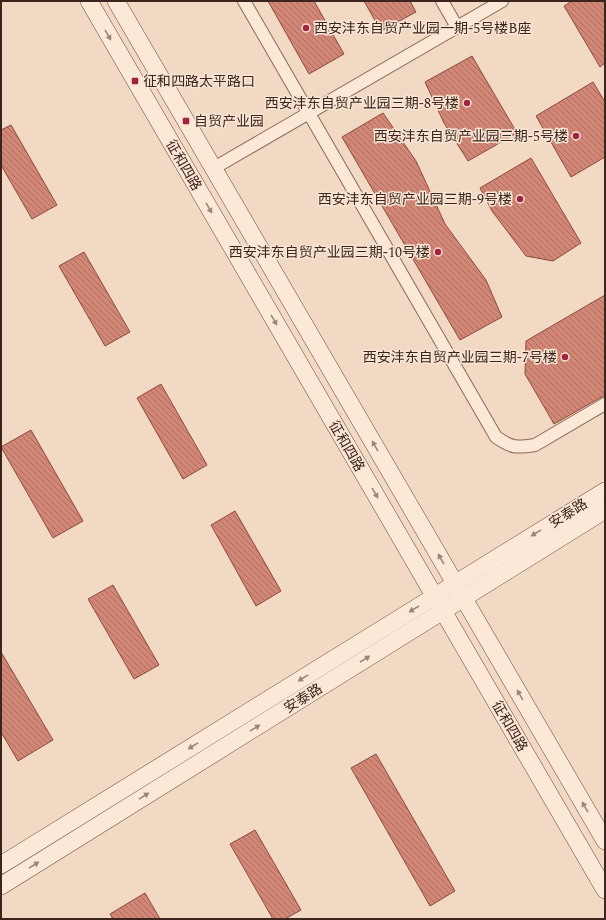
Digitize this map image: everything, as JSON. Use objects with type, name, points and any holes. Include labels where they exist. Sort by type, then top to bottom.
[{"type":"street","name":"征和四路","points":[[89,1],[605,890]]},
{"type":"street","name":"征和四路","points":[[116,1],[605,841]]},
{"type":"street","points":[[244,1],[308,114],[496,436],[508,446],[522,447],[535,445],[605,404]]},
{"type":"street","points":[[442,1],[457,27]]},
{"type":"street","points":[[214,168],[502,1]]},
{"type":"street","name":"安泰路","points":[[459,591],[605,491]]},
{"type":"street","name":"安泰路","points":[[1,865],[459,591],[605,510]]},
{"type":"street","name":"安泰路","points":[[1,886],[439,603]]},
{"type":"building","name":"西安沣东自贸产业园一期-5号楼B座","points":[[268,1],[314,1],[344,54],[309,74]]},
{"type":"building","points":[[364,1],[410,1],[416,12],[381,31]]},
{"type":"building","points":[[572,1],[605,1],[605,63],[600,67],[564,6]]},
{"type":"building","name":"西安沣东自贸产业园三期-8号楼","points":[[472,56],[517,133],[468,161],[444,123],[425,82]]},
{"type":"building","name":"西安沣东自贸产业园三期-5号楼","points":[[593,82],[605,102],[605,157],[571,177],[536,116]]},
{"type":"building","name":"西安沣东自贸产业园三期-10号楼","points":[[383,113],[416,161],[445,224],[486,280],[502,317],[460,340],[342,137]]},
{"type":"building","points":[[11,125],[57,205],[32,219],[1,165],[1,130]]},
{"type":"building","name":"西安沣东自贸产业园三期-9号楼","points":[[531,158],[581,243],[553,261],[526,256],[492,211],[480,188]]},
{"type":"building","points":[[84,252],[130,332],[105,346],[59,266]]},
{"type":"building","name":"西安沣东自贸产业园三期-7号楼","points":[[605,295],[605,395],[554,424],[525,374],[526,341]]},
{"type":"building","points":[[161,384],[207,465],[183,479],[137,398]]},
{"type":"building","points":[[31,430],[83,521],[53,538],[1,447]]},
{"type":"building","points":[[235,511],[281,591],[256,606],[211,525]]},
{"type":"building","points":[[113,585],[159,665],[134,679],[88,599]]},
{"type":"building","points":[[1,652],[53,740],[18,761],[1,732]]},
{"type":"building","points":[[376,754],[455,891],[430,906],[351,768]]},
{"type":"building","points":[[255,830],[301,910],[285,919],[273,919],[230,844]]},
{"type":"building","points":[[145,893],[160,919],[113,919],[110,914]]},
{"type":"place","name":"西安沣东自贸产业园一期-5号楼B座","points":[[306,28]]},
{"type":"place","name":"征和四路太平路口","points":[[135,81]]},
{"type":"place","name":"西安沣东自贸产业园三期-8号楼","points":[[467,103]]},
{"type":"place","name":"自贸产业园","points":[[186,121]]},
{"type":"place","name":"西安沣东自贸产业园三期-5号楼","points":[[576,136]]},
{"type":"place","name":"西安沣东自贸产业园三期-9号楼","points":[[520,199]]},
{"type":"place","name":"西安沣东自贸产业园三期-10号楼","points":[[438,252]]},
{"type":"place","name":"西安沣东自贸产业园三期-7号楼","points":[[565,357]]}]
